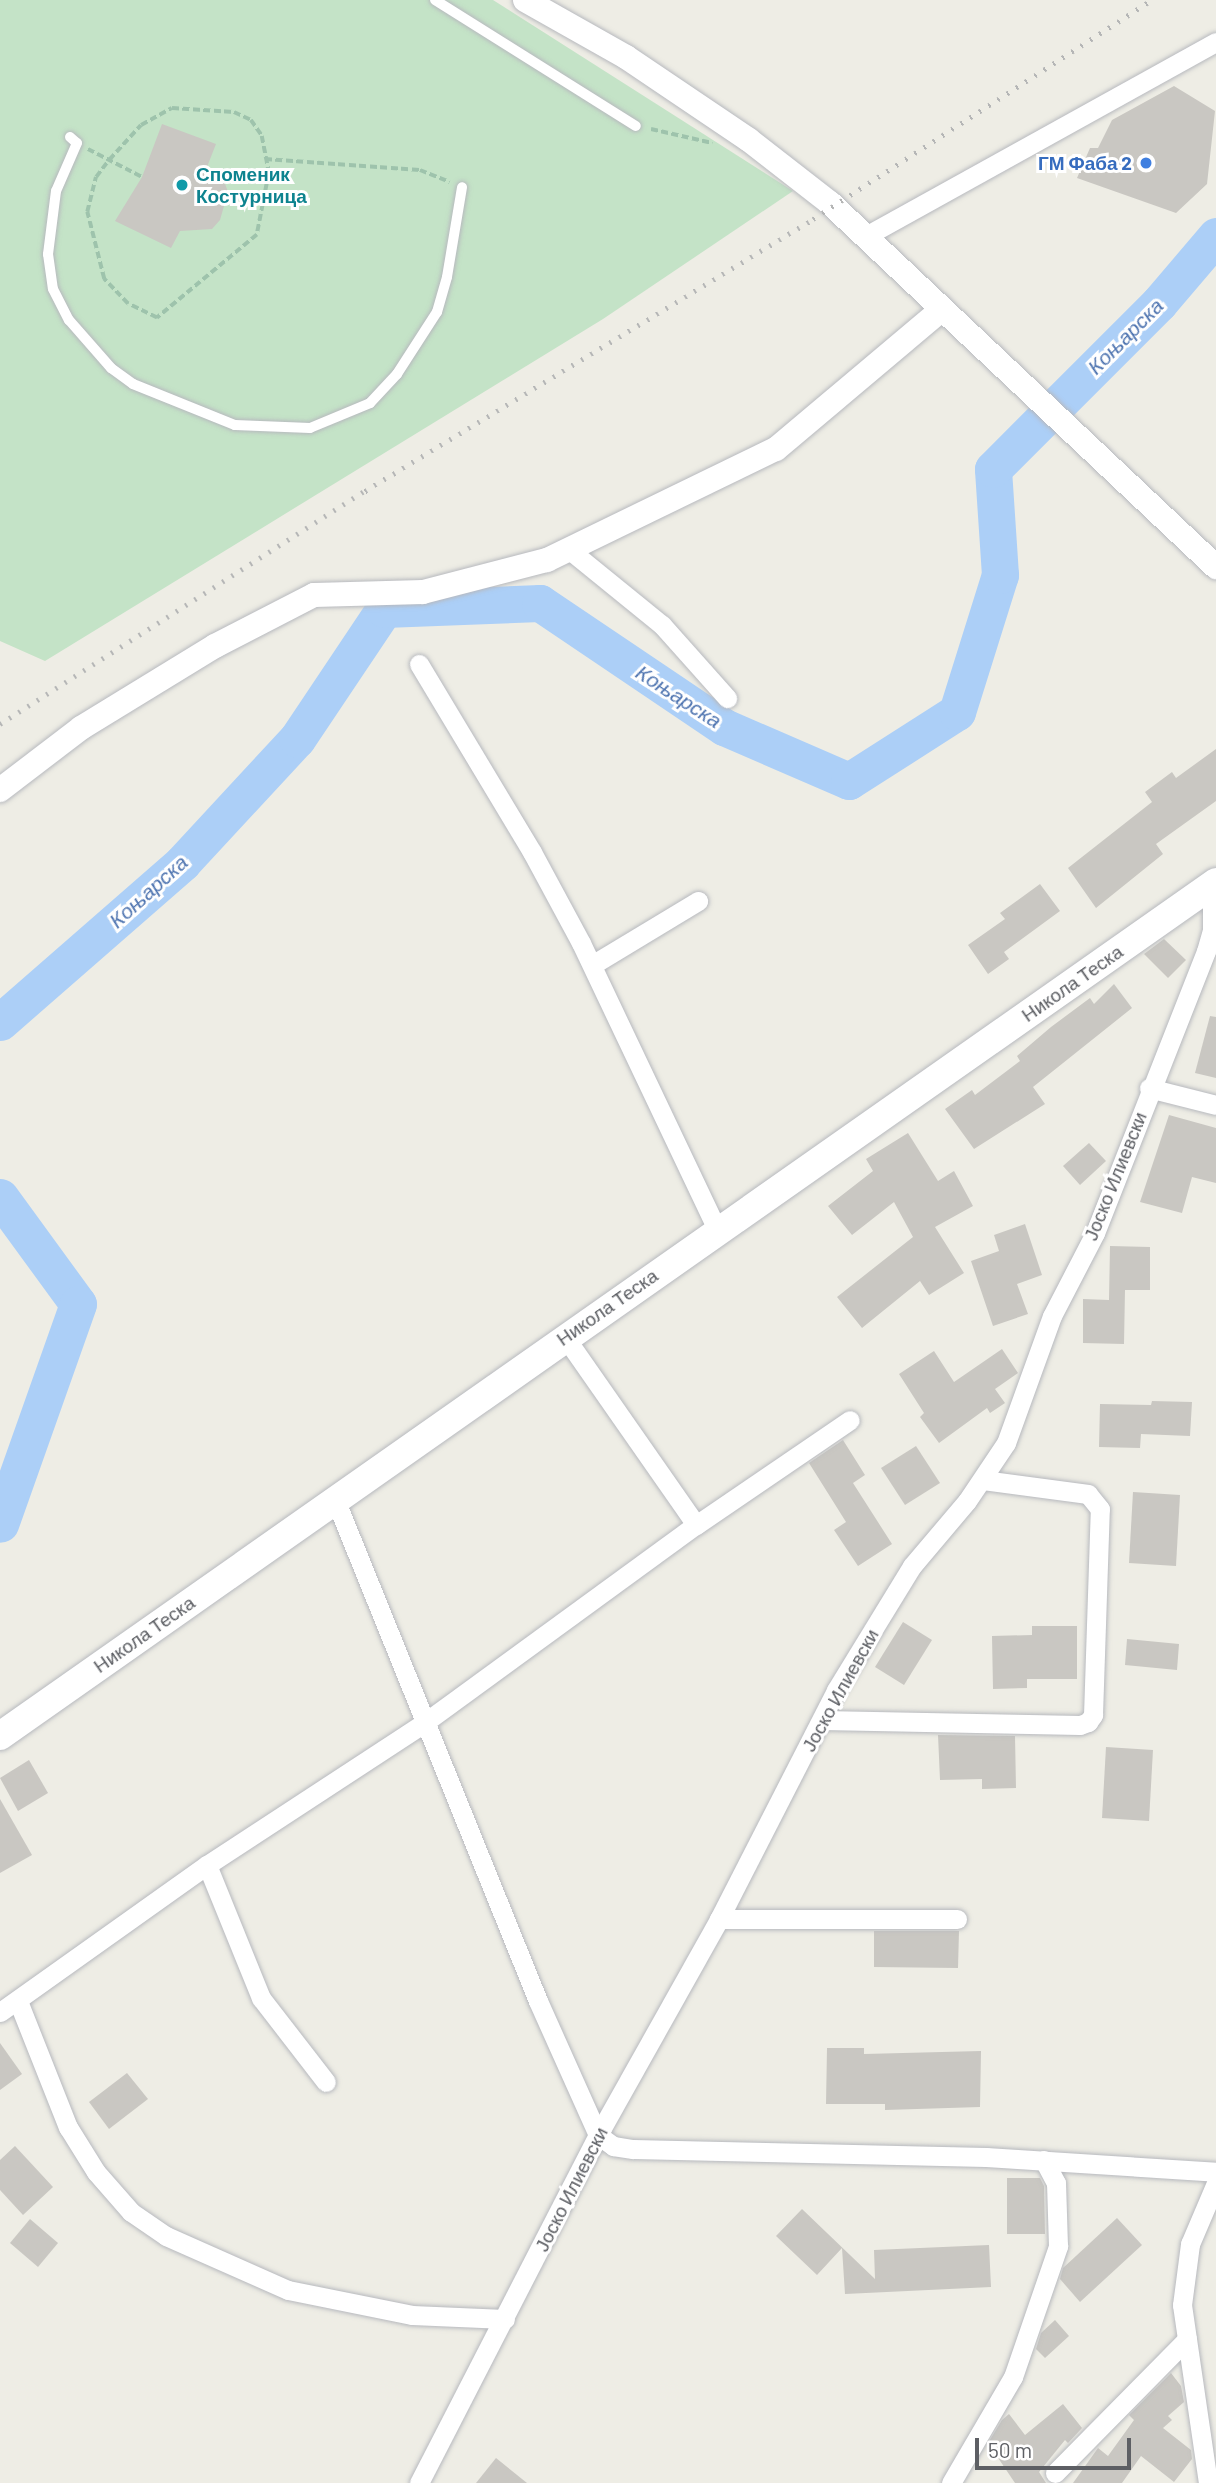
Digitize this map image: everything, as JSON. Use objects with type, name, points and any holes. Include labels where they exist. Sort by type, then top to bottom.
[{"type":"main road","name":"Никола Теска","points":[[0,1736],[1214,883]]},
{"type":"street","points":[[525,0],[626,57],[749,140],[830,203],[1098,460],[1216,568]]},
{"type":"street","points":[[864,237],[1216,42]]},
{"type":"street","points":[[0,790],[102,715],[215,646],[314,595],[423,592],[571,551],[776,449],[941,310]]},
{"type":"street","points":[[571,551],[662,625],[727,698]]},
{"type":"street","points":[[419,664],[532,852],[592,965],[717,1230]]},
{"type":"street","name":"Јоско Илиевски","points":[[419,2483],[598,2135],[719,1919],[822,1720],[898,1587],[983,1480],[1006,1443],[1052,1316],[1095,1233],[1127,1156],[1149,1088],[1212,930],[1214,883]]},
{"type":"street","points":[[592,965],[698,901]]},
{"type":"street","points":[[1149,1088],[1216,1105]]},
{"type":"street","points":[[565,1337],[695,1525]]},
{"type":"street","points":[[0,2012],[207,1865],[424,1723],[695,1525],[849,1420]]},
{"type":"street","points":[[822,1720],[1080,1726],[1093,1715],[1100,1509],[1096,1500],[1088,1494],[983,1480]]},
{"type":"street","points":[[335,1500],[424,1723],[598,2135],[613,2146],[633,2149],[1044,2160],[1216,2172]]},
{"type":"street","points":[[207,1865],[261,1998],[326,2082]]},
{"type":"street","points":[[719,1919],[957,1919]]},
{"type":"street","points":[[18,2001],[68,2127],[96,2172],[131,2212],[166,2236],[288,2290],[412,2315],[505,2319]]},
{"type":"street","points":[[951,2483],[1013,2377],[1058,2246],[1056,2183],[1044,2160]]},
{"type":"street","points":[[1208,2483],[1182,2305],[1185,2266],[1216,2183]]},
{"type":"street","points":[[1055,2473],[1187,2339]]},
{"type":"lane","points":[[435,0],[447,3],[636,126]]},
{"type":"lane","points":[[74,140],[55,191],[50,223],[54,289],[69,320],[111,368],[133,384],[235,425],[310,428],[370,403],[397,374],[436,312],[447,277],[462,187]]},
{"type":"path","points":[[172,108],[234,112],[251,120],[262,136],[264,159],[269,173],[257,234],[157,317],[128,304],[104,279],[88,212],[96,177],[109,160],[141,125],[172,108]]},
{"type":"path","points":[[636,126],[722,146],[740,148],[749,140]]},
{"type":"path","points":[[74,140],[142,177]]},
{"type":"path","points":[[264,159],[420,170],[462,187]]},
{"type":"green space","points":[[0,0],[493,0],[793,191],[603,319],[45,661],[0,641]]},
{"type":"building","name":"ГМ Фаба 2","points":[[1174,86],[1215,111],[1207,184],[1176,213],[1077,178],[1090,148],[1098,148],[1112,120]]},
{"type":"building","name":"Споменик Костурница","points":[[162,124],[216,144],[207,167],[223,178],[228,192],[220,220],[212,229],[180,231],[171,248],[115,221],[142,177]]},
{"type":"building","points":[[1216,749],[1216,801],[1156,844],[1163,854],[1096,908],[1068,868],[1152,802],[1145,792],[1172,772],[1176,778]]},
{"type":"building","points":[[1040,884],[1060,911],[1004,952],[1009,959],[988,974],[968,945],[1005,919],[1000,913]]},
{"type":"building","points":[[1164,939],[1186,960],[1168,978],[1144,954]]},
{"type":"building","points":[[1114,984],[1132,1008],[1033,1087],[1045,1104],[974,1149],[945,1109],[972,1090],[975,1095],[1020,1061],[1017,1056],[1051,1027],[1090,998],[1094,1004]]},
{"type":"building","points":[[1210,1016],[1216,1017],[1216,1078],[1195,1073]]},
{"type":"building","points":[[1169,1115],[1216,1128],[1216,1183],[1192,1177],[1182,1213],[1140,1202]]},
{"type":"building","points":[[908,1133],[938,1181],[954,1171],[973,1206],[935,1227],[964,1273],[929,1295],[920,1281],[862,1328],[837,1297],[913,1237],[894,1202],[852,1235],[828,1206],[873,1171],[866,1159]]},
{"type":"building","points":[[1089,1143],[1106,1161],[1080,1185],[1063,1166]]},
{"type":"building","points":[[1025,1224],[1042,1275],[1017,1284],[1028,1314],[993,1326],[971,1261],[999,1251],[994,1235]]},
{"type":"building","points":[[1110,1246],[1150,1247],[1150,1290],[1125,1290],[1124,1344],[1083,1343],[1083,1299],[1109,1300]]},
{"type":"building","points":[[1002,1349],[1018,1373],[995,1389],[1005,1403],[990,1413],[987,1408],[939,1443],[920,1417],[924,1413],[899,1374],[934,1351],[954,1382]]},
{"type":"building","points":[[1152,1401],[1192,1402],[1190,1436],[1141,1434],[1140,1448],[1099,1447],[1100,1404],[1151,1405]]},
{"type":"building","points":[[843,1440],[865,1475],[853,1483],[892,1544],[858,1566],[834,1530],[846,1522],[809,1463]]},
{"type":"building","points":[[916,1446],[940,1483],[905,1505],[881,1468]]},
{"type":"building","points":[[1133,1492],[1180,1495],[1176,1566],[1129,1563]]},
{"type":"building","points":[[903,1622],[932,1640],[904,1685],[875,1667]]},
{"type":"building","points":[[1032,1626],[1077,1626],[1077,1679],[1027,1679],[1027,1688],[993,1689],[992,1636],[1032,1635]]},
{"type":"building","points":[[1127,1639],[1179,1644],[1177,1670],[1125,1665]]},
{"type":"building","points":[[938,1735],[1015,1736],[1016,1788],[982,1789],[982,1779],[940,1780]]},
{"type":"building","points":[[1106,1747],[1153,1750],[1149,1821],[1102,1818]]},
{"type":"building","points":[[29,1760],[48,1793],[18,1811],[0,1778]]},
{"type":"building","points":[[0,1799],[32,1855],[0,1873]]},
{"type":"building","points":[[874,1931],[959,1931],[958,1968],[874,1967]]},
{"type":"building","points":[[0,2043],[22,2074],[0,2090]]},
{"type":"building","points":[[827,2048],[864,2048],[864,2054],[981,2051],[980,2107],[885,2110],[885,2104],[826,2104]]},
{"type":"building","points":[[127,2073],[148,2099],[109,2129],[89,2102]]},
{"type":"building","points":[[15,2146],[53,2187],[23,2215],[0,2190],[0,2160]]},
{"type":"building","points":[[1007,2178],[1040,2178],[1044,2186],[1045,2234],[1007,2234]]},
{"type":"building","points":[[802,2209],[875,2279],[874,2250],[989,2245],[991,2287],[845,2294],[842,2248],[817,2275],[776,2236]]},
{"type":"building","points":[[1117,2218],[1142,2245],[1080,2302],[1060,2279],[1063,2268]]},
{"type":"building","points":[[30,2219],[58,2243],[38,2267],[10,2243]]},
{"type":"building","points":[[1055,2320],[1069,2336],[1045,2358],[1036,2349],[1041,2333]]},
{"type":"building","points":[[1171,2373],[1181,2386],[1184,2402],[1168,2416],[1172,2420],[1163,2428],[1191,2450],[1192,2459],[1174,2482],[1141,2456],[1122,2483],[1073,2483],[1098,2448],[1108,2456],[1134,2420],[1129,2415]]},
{"type":"building","points":[[1063,2404],[1082,2428],[1068,2443],[1065,2440],[1039,2472],[1046,2483],[1015,2483],[988,2443],[1002,2420],[1009,2414],[1025,2435]]},
{"type":"building","points":[[496,2458],[527,2483],[476,2483]]},
{"type":"waterway","name":"Коњарска","points":[[0,1022],[182,863],[297,739],[384,609],[540,603],[724,727],[849,781],[957,712],[1000,575],[993,469],[1159,303],[1216,236]]},
{"type":"waterway","name":"Коњарска","points":[[0,1197],[78,1304],[0,1524]]},
{"type":"railway","points":[[0,724],[365,491],[813,219],[1152,0]]},
{"type":"place","name":"ГМ Фаба 2","points":[[1146,163]]},
{"type":"place","name":"Споменик Костурница","points":[[182,185]]}]
